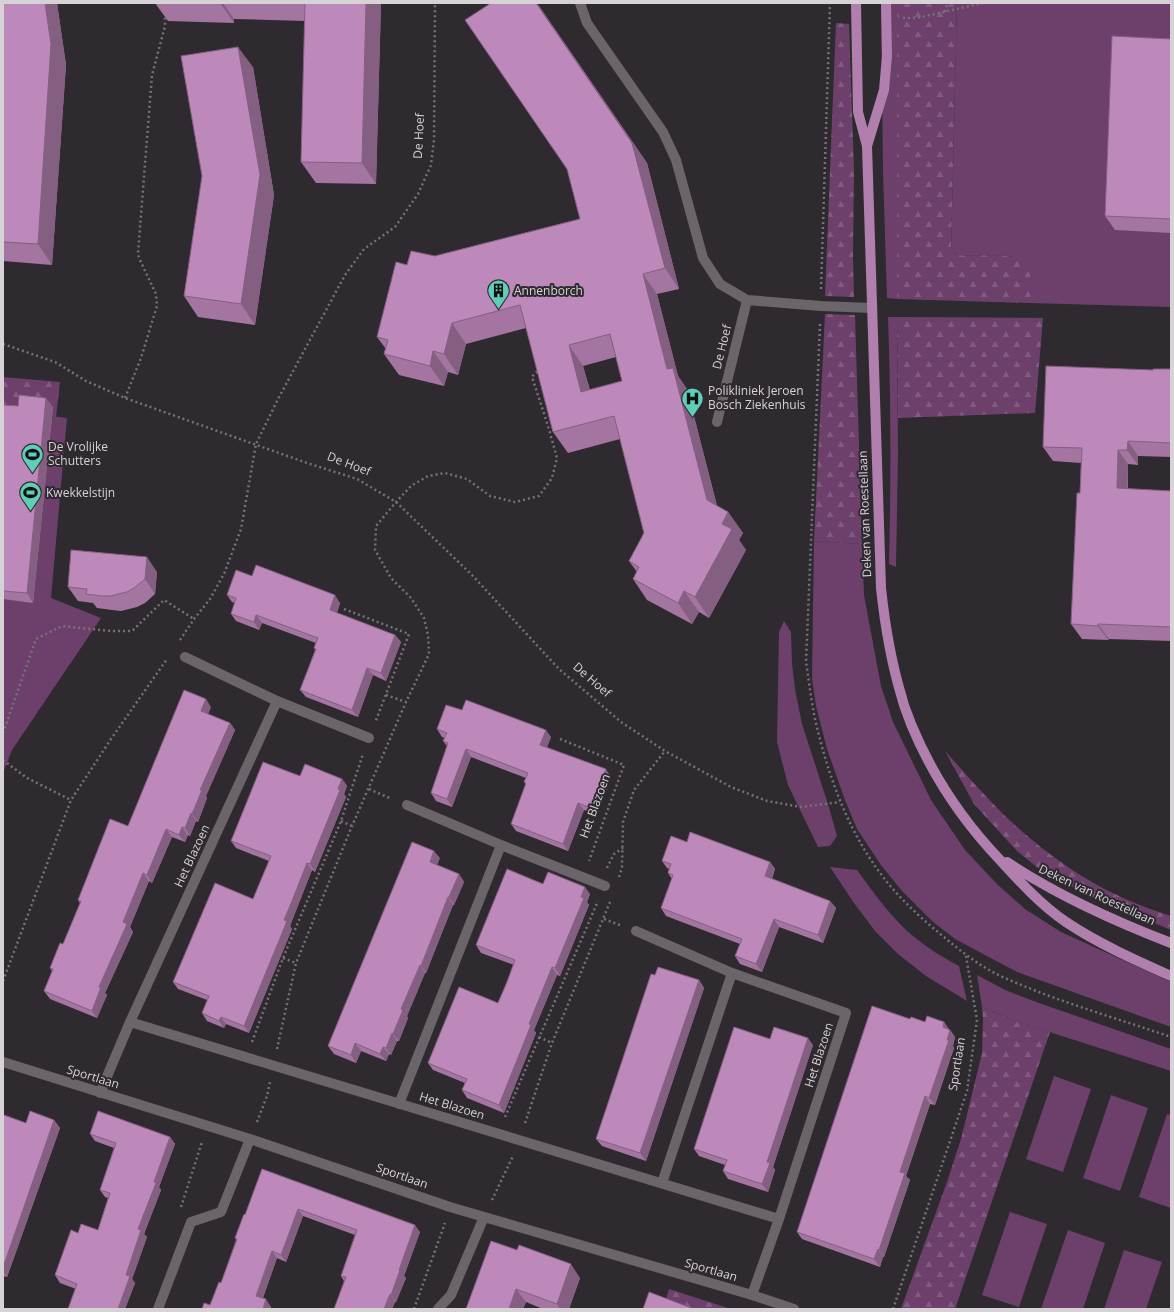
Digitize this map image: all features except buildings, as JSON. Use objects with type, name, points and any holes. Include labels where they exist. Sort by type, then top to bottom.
[{"type":"main road","name":"Deken van Roestellaan","points":[[856,3],[858,112],[867,146],[881,588],[890,652],[902,700],[931,767],[956,807],[974,832],[1027,890],[1065,921],[1104,945],[1171,976]]},
{"type":"main road","name":"Deken van Roestellaan","points":[[867,146],[884,90],[887,56],[886,3]]},
{"type":"main road","name":"Deken van Roestellaan","points":[[994,854],[1034,881],[1069,899],[1147,934],[1171,943]]},
{"type":"street","points":[[580,3],[587,23],[663,132],[676,160],[703,258],[720,284],[747,300],[821,306],[872,308]]},
{"type":"street","name":"De Hoef","points":[[717,422],[747,300]]},
{"type":"street","points":[[185,657],[277,701],[369,738]]},
{"type":"street","name":"Het Blazoen","points":[[100,1093],[130,1022],[277,701]]},
{"type":"street","points":[[407,805],[501,845],[584,876],[605,886]]},
{"type":"street","name":"Het Blazoen","points":[[399,1104],[501,845]]},
{"type":"street","name":"Het Blazoen","points":[[636,931],[732,973],[846,1013],[779,1219],[752,1295]]},
{"type":"street","points":[[662,1183],[732,973]]},
{"type":"street","name":"Het Blazoen","points":[[130,1022],[779,1219]]},
{"type":"street","name":"Sportlaan","points":[[3,1062],[250,1139],[450,1207],[752,1295],[794,1309]]},
{"type":"street","points":[[158,1309],[191,1222],[221,1212],[250,1139]]},
{"type":"street","points":[[438,1309],[452,1295],[484,1217]]},
{"type":"path","name":"De Hoef","points":[[435,3],[434,140],[431,165],[418,194],[395,226],[364,250],[345,275],[278,399],[256,444],[307,463],[357,479],[396,502],[471,574],[559,669],[621,722],[665,750],[732,787],[767,801],[801,807],[840,802]]},
{"type":"path","points":[[945,12],[947,3]]},
{"type":"path","points":[[897,18],[917,18],[982,3]]},
{"type":"path","points":[[125,398],[141,358],[157,306],[156,294],[138,253],[152,75],[165,26],[166,11]]},
{"type":"path","points":[[3,344],[55,362],[86,381],[125,398],[256,444],[241,528],[224,574],[210,599],[194,619],[178,644]]},
{"type":"path","points":[[250,1139],[267,1096],[296,963],[352,826],[406,702],[429,654],[428,635],[424,618],[411,598],[391,578],[375,550],[376,526],[411,486],[428,476],[445,473],[467,479],[490,496],[515,502],[539,496],[552,478],[557,458],[532,377],[535,373],[543,370]]},
{"type":"path","points":[[3,733],[36,639],[62,626],[110,631],[132,631],[164,600],[194,619]]},
{"type":"path","points":[[246,1057],[283,958],[341,821],[369,738],[409,634],[344,609]]},
{"type":"path","points":[[3,981],[71,800],[111,739],[169,657]]},
{"type":"path","points":[[386,695],[406,702]]},
{"type":"path","name":"Het Blazoen","points":[[560,739],[624,765],[584,876]]},
{"type":"path","points":[[617,882],[622,868],[624,822],[634,790],[665,750]]},
{"type":"path","points":[[3,760],[27,778],[71,800]]},
{"type":"path","points":[[369,789],[407,805]]},
{"type":"path","points":[[341,821],[352,826]]},
{"type":"path","points":[[498,1134],[605,886]]},
{"type":"path","points":[[484,1217],[520,1140],[552,1042],[612,897]]},
{"type":"path","name":"Sportlaan","points":[[893,1309],[967,1091],[977,1020],[966,955]]},
{"type":"path","points":[[283,958],[296,963]]},
{"type":"path","points":[[540,1037],[552,1042]]},
{"type":"path","points":[[191,1222],[178,1217],[207,1126]]},
{"type":"path","points":[[414,1309],[450,1207]]},
{"type":"green space","points":[[881,3],[897,3],[897,299],[887,298],[883,171]]},
{"type":"green space","points":[[897,3],[957,3],[951,252],[958,255],[1017,257],[1030,262],[1030,303],[897,299]]},
{"type":"green space","points":[[957,3],[1171,3],[1171,307],[1030,303],[1030,262],[1009,256],[958,255],[951,252]]},
{"type":"green space","points":[[836,23],[849,24],[854,171],[854,297],[825,296]]},
{"type":"green space","points":[[825,314],[855,315],[862,544],[814,541]]},
{"type":"green space","points":[[888,317],[897,317],[898,454],[896,567],[889,564],[890,379]]},
{"type":"green space","points":[[897,317],[1043,318],[1035,413],[898,418]]},
{"type":"green space","points":[[3,377],[60,382],[56,417],[3,410]]},
{"type":"green space","name":"Kwekkelstijn","points":[[3,410],[67,418],[51,598],[101,618],[12,750],[3,773]]},
{"type":"green space","points":[[814,541],[862,544],[864,595],[881,686],[893,722],[931,800],[965,850],[998,885],[1025,909],[1061,932],[1171,982],[1171,1027],[1017,972],[955,939],[932,921],[902,891],[881,865],[857,829],[845,800],[827,749],[816,706],[812,679]]},
{"type":"green space","points":[[784,621],[791,632],[792,664],[802,724],[837,836],[830,846],[818,847],[788,785],[777,742],[779,632]]},
{"type":"green space","points":[[945,751],[1003,814],[1041,847],[1081,876],[1102,888],[1147,908],[1171,916],[1171,930],[1095,898],[1043,872],[1017,851],[974,804]]},
{"type":"green space","points":[[830,867],[857,870],[895,919],[914,937],[928,948],[959,966],[967,1001],[926,976],[898,954],[875,931]]},
{"type":"green space","points":[[977,975],[1005,990],[1039,1003],[1171,1049],[1171,1071],[1015,1021],[982,1007]]},
{"type":"green space","points":[[982,1007],[1015,1021],[1050,1032],[955,1309],[901,1309],[961,1139],[982,1053]]},
{"type":"green space","points":[[1054,1076],[1091,1089],[1063,1172],[1026,1159]]},
{"type":"green space","points":[[1111,1095],[1148,1108],[1120,1191],[1083,1178]]},
{"type":"green space","points":[[1167,1114],[1171,1115],[1171,1208],[1139,1197]]},
{"type":"green space","points":[[1010,1212],[1047,1224],[1019,1307],[982,1295]]},
{"type":"green space","points":[[1068,1230],[1105,1243],[1083,1309],[1041,1309]]},
{"type":"green space","points":[[1124,1250],[1162,1262],[1146,1309],[1104,1309]]},
{"type":"green space","points":[[669,1289],[731,1309],[663,1309]]},
{"type":"place","name":"Annenborch","points":[[498,310]]},
{"type":"place","name":"Polikliniek Jeroen Bosch Ziekenhuis","points":[[692,418]]},
{"type":"place","name":"De Vrolijke Schutters","points":[[32,474]]},
{"type":"place","name":"Kwekkelstijn","points":[[31,512]]}]
